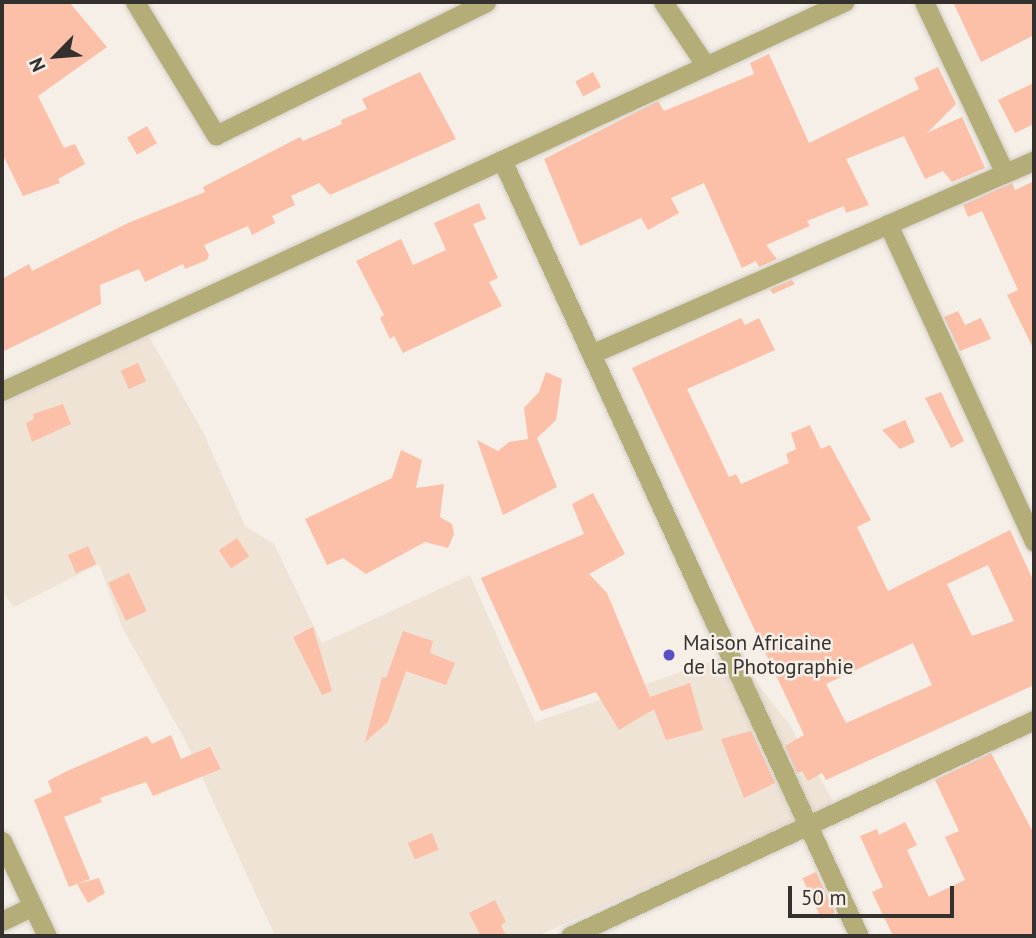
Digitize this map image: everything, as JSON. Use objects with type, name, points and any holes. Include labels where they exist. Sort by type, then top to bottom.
[{"type":"street","points":[[135,2],[216,135],[486,2]]},
{"type":"street","points":[[663,2],[706,66]]},
{"type":"street","points":[[2,391],[844,2]]},
{"type":"street","points":[[924,2],[1004,173]]},
{"type":"street","points":[[502,160],[859,936]]},
{"type":"street","points":[[591,354],[1034,160]]},
{"type":"street","points":[[888,224],[1034,542]]},
{"type":"street","points":[[570,936],[1034,720]]},
{"type":"street","points":[[2,841],[47,936]]},
{"type":"street","points":[[2,921],[33,906]]},
{"type":"shaded area","points":[[146,331],[203,432],[245,526],[274,544],[322,643],[470,575],[535,722],[734,654],[790,725],[835,805],[537,936],[275,936],[185,740],[122,627],[99,564],[14,607],[2,592],[2,404]]},
{"type":"building","points":[[2,2],[69,2],[107,47],[38,96],[64,148],[75,144],[85,164],[58,179],[60,183],[23,196],[2,153]]},
{"type":"building","points":[[953,2],[1034,2],[1034,35],[981,62]]},
{"type":"building","points":[[769,54],[809,143],[919,89],[914,78],[938,67],[956,104],[927,133],[962,117],[985,168],[952,182],[943,171],[925,179],[904,136],[846,159],[869,205],[846,213],[844,206],[807,221],[810,226],[766,245],[777,259],[759,267],[756,261],[742,268],[704,183],[671,198],[679,213],[648,230],[641,218],[580,246],[544,159],[658,101],[664,111],[754,74],[750,63]]},
{"type":"building","points":[[420,72],[456,139],[330,195],[319,183],[291,196],[295,205],[272,216],[275,223],[252,235],[248,226],[204,245],[209,255],[207,260],[185,269],[183,264],[145,282],[139,269],[100,285],[101,304],[2,352],[2,279],[29,264],[32,271],[128,223],[205,192],[203,187],[300,137],[303,141],[342,124],[341,120],[367,109],[362,99]]},
{"type":"building","points":[[593,72],[601,87],[583,96],[575,81]]},
{"type":"building","points":[[1034,83],[1034,124],[1015,133],[998,100]]},
{"type":"building","points":[[147,126],[157,143],[137,155],[127,138]]},
{"type":"building","points":[[1034,181],[1034,350],[1007,295],[1018,290],[982,211],[968,217],[963,205],[1012,183],[1015,190]]},
{"type":"building","points":[[479,203],[486,219],[473,224],[498,278],[489,282],[502,306],[403,353],[394,336],[390,339],[380,318],[384,315],[356,261],[401,239],[413,265],[446,250],[434,223]]},
{"type":"building","points":[[792,280],[795,284],[773,294],[770,289]]},
{"type":"building","points":[[958,311],[965,325],[981,318],[991,339],[960,351],[944,317]]},
{"type":"building","points":[[741,318],[745,325],[759,318],[775,350],[687,389],[729,477],[736,474],[741,484],[789,463],[786,454],[796,449],[791,433],[810,425],[821,449],[830,445],[871,520],[857,527],[888,591],[1010,530],[1034,582],[1034,685],[826,780],[822,773],[808,781],[802,771],[797,773],[785,746],[804,735],[632,368]],"holes":[[[988,565],[1014,621],[972,636],[947,584]],[[913,643],[932,685],[846,723],[826,684]]]},
{"type":"building","points":[[138,363],[146,381],[129,389],[121,371]]},
{"type":"building","points":[[546,372],[562,379],[556,420],[537,438],[557,487],[503,515],[477,440],[498,451],[509,442],[528,439],[524,408],[539,392]]},
{"type":"building","points":[[941,392],[964,441],[951,448],[925,398]]},
{"type":"building","points":[[63,404],[71,424],[32,442],[26,423],[34,419],[33,414]]},
{"type":"building","points":[[905,420],[915,442],[900,449],[882,430]]},
{"type":"building","points":[[401,450],[422,460],[416,488],[444,484],[440,517],[452,524],[454,534],[448,548],[425,542],[366,574],[343,558],[327,565],[305,519],[392,478]]},
{"type":"building","points":[[593,493],[625,554],[589,574],[607,593],[650,697],[690,683],[703,730],[666,740],[654,709],[619,730],[596,692],[541,711],[481,578],[584,534],[572,504]]},
{"type":"building","points":[[237,538],[249,556],[231,569],[219,550]]},
{"type":"building","points":[[88,546],[96,564],[76,573],[68,555]]},
{"type":"building","points":[[129,573],[147,611],[126,621],[108,583]]},
{"type":"building","points":[[313,627],[332,691],[322,695],[293,637]]},
{"type":"building","points":[[403,631],[433,641],[430,653],[455,663],[446,685],[406,671],[388,722],[365,742],[382,677],[386,678]]},
{"type":"building","points":[[751,731],[775,783],[744,798],[721,739]]},
{"type":"building","points":[[171,735],[181,759],[210,747],[221,769],[153,796],[146,782],[100,798],[102,802],[64,817],[90,879],[69,887],[34,800],[52,792],[48,781],[65,772],[147,736],[152,744]]},
{"type":"building","points":[[991,753],[1034,834],[1034,936],[893,936],[872,892],[883,887],[860,836],[877,829],[879,835],[905,822],[917,845],[907,850],[929,897],[965,880],[945,837],[959,831],[935,780]]},
{"type":"building","points":[[432,833],[439,850],[415,859],[408,843]]},
{"type":"building","points":[[816,872],[835,913],[821,919],[802,878]]},
{"type":"building","points":[[99,878],[105,893],[88,903],[77,884]]},
{"type":"building","points":[[495,900],[506,922],[501,925],[506,936],[481,936],[469,913]]},
{"type":"place","name":"Maison Africaine de la Photographie","points":[[669,655]]}]
